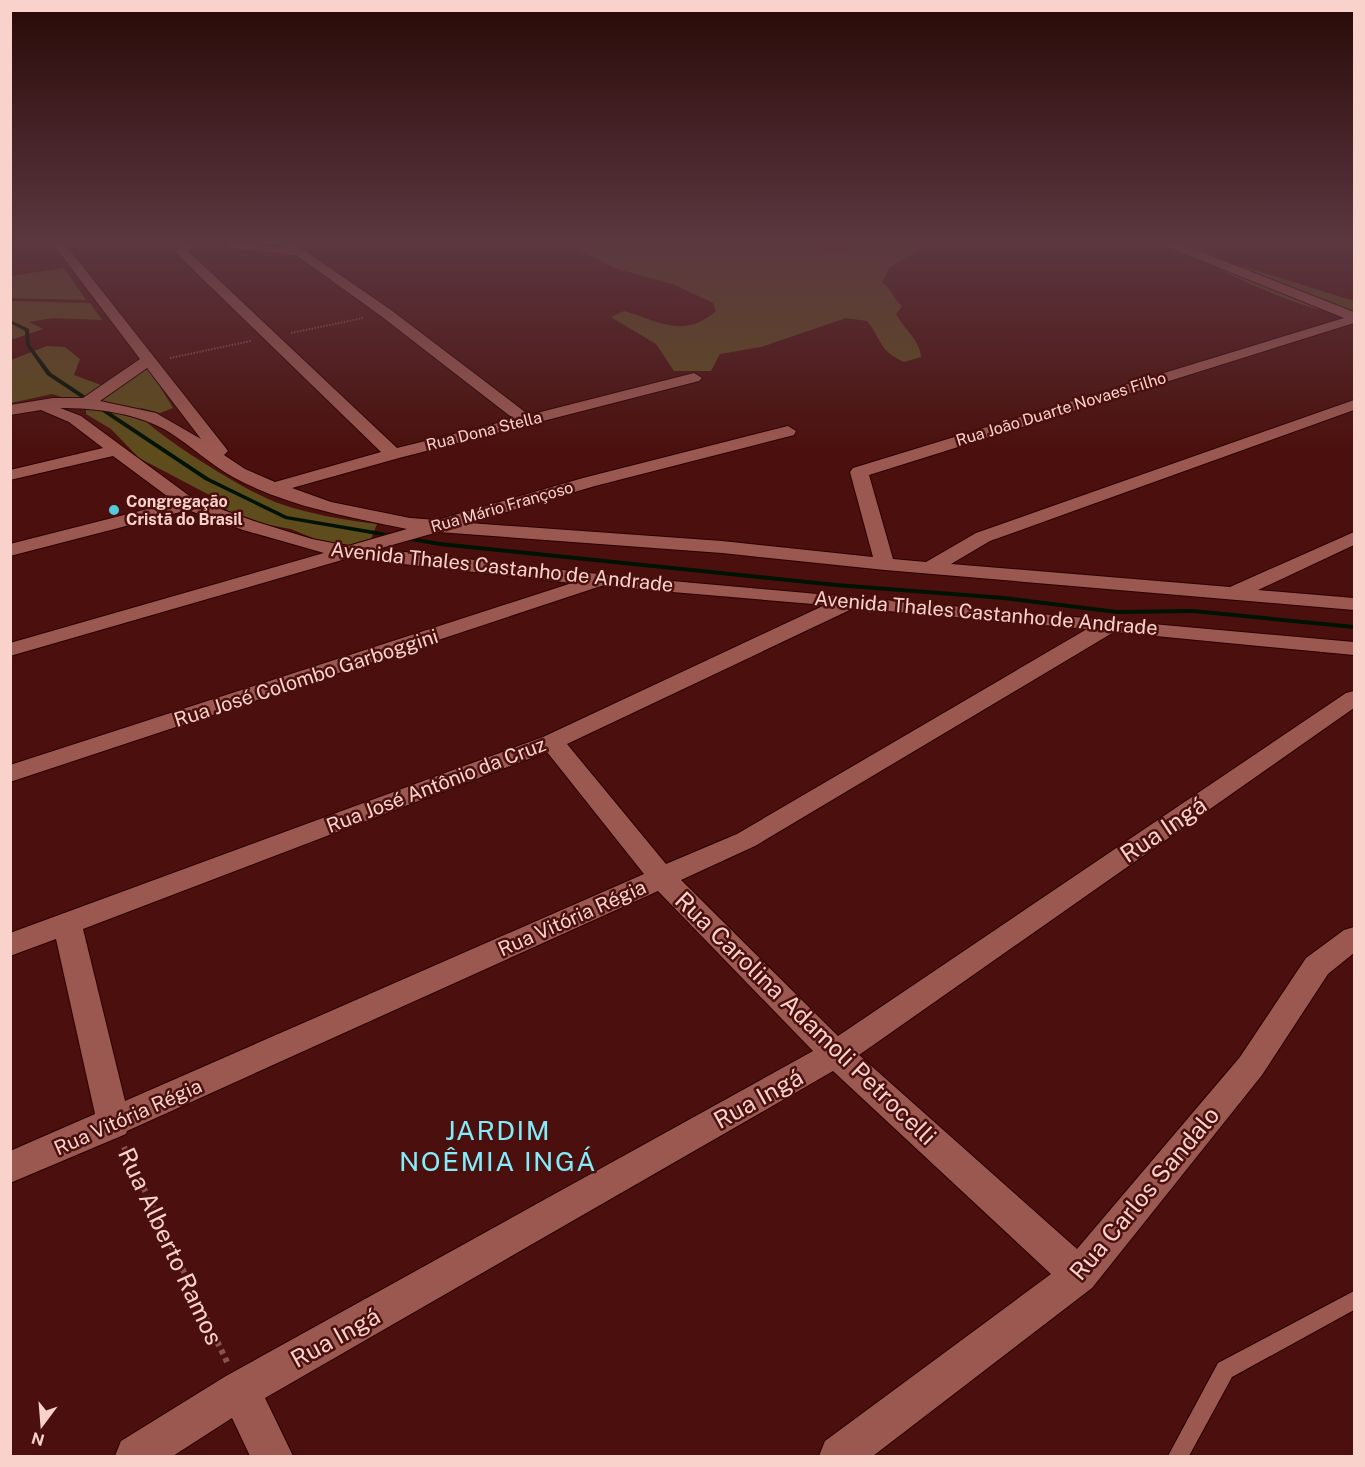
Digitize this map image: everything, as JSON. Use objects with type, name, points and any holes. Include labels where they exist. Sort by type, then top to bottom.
[{"type":"street","points":[[114,312],[216,447],[239,473]]},
{"type":"street","points":[[245,312],[393,454]]},
{"type":"street","points":[[386,313],[526,420]]},
{"type":"street","name":"Rua João Duarte Novaes Filho","points":[[885,564],[859,472],[1354,318]]},
{"type":"street","points":[[87,403],[151,360]]},
{"type":"street","name":"Rua Dona Stella","points":[[274,488],[393,454],[694,378]]},
{"type":"street","name":"Avenida Thales Castanho de Andrade","points":[[31,406],[87,403],[150,417],[174,428],[239,473],[326,507],[363,516],[435,526],[722,547],[885,564],[933,566],[1354,604]]},
{"type":"street","points":[[933,566],[983,537],[1354,405]]},
{"type":"street","points":[[10,410],[31,406]]},
{"type":"street","name":"Avenida Thales Castanho de Andrade","points":[[31,406],[60,412],[75,419],[189,504],[309,544],[350,552],[601,580],[1354,648]]},
{"type":"street","name":"Rua Mário Françoso","points":[[10,650],[435,526],[788,430]]},
{"type":"street","points":[[10,475],[116,450]]},
{"type":"street","points":[[10,550],[189,504]]},
{"type":"street","points":[[1233,593],[1354,538]]},
{"type":"street","name":"Rua José Colombo Garboggini","points":[[10,774],[601,580]]},
{"type":"street","name":"Rua José Antônio da Cruz","points":[[10,945],[552,742],[851,601]]},
{"type":"street","name":"Rua Vitória Régia","points":[[10,1168],[114,1124],[746,840],[1110,625]]},
{"type":"street","name":"Rua Ingá","points":[[136,1456],[240,1390],[836,1054],[1354,698]]},
{"type":"street","name":"Rua Carolina Adamoli Petrocelli","points":[[552,742],[662,878],[836,1054],[1079,1275]]},
{"type":"street","name":"Rua Alberto Ramos","points":[[67,924],[114,1124]]},
{"type":"street","name":"Rua Carlos Sandalo","points":[[840,1456],[1079,1275],[1251,1066],[1317,966],[1354,938]]},
{"type":"street","points":[[240,1390],[272,1456]]},
{"type":"lane","points":[[1178,1456],[1225,1370],[1354,1300]]},
{"type":"path","points":[[151,360],[386,313]]},
{"type":"path","name":"Rua Alberto Ramos","points":[[114,1124],[153,1213],[240,1390]]},
{"type":"shaded area","points":[[10,312],[97,312],[102,320],[53,318],[29,322],[43,329],[11,338]]},
{"type":"shaded area","points":[[621,312],[628,312],[659,323],[681,326],[704,320],[714,312],[897,312],[899,319],[918,345],[921,357],[904,362],[896,358],[885,349],[867,321],[846,318],[761,347],[720,354],[711,371],[674,371],[656,344],[611,317]]},
{"type":"shaded area","points":[[1331,312],[1354,312],[1354,316]]},
{"type":"shaded area","points":[[47,346],[65,347],[80,359],[74,375],[101,385],[114,376],[148,367],[173,408],[160,413],[141,408],[139,414],[163,435],[204,463],[265,498],[314,513],[377,524],[371,539],[357,546],[320,541],[291,529],[253,522],[228,511],[217,499],[139,458],[111,429],[86,414],[86,404],[52,394],[11,403],[11,360]]},
{"type":"waterway","points":[[10,321],[27,330],[28,345],[49,374],[207,479],[285,517],[440,544],[836,585],[1004,598],[1117,612],[1193,611],[1354,627]]},
{"type":"place","name":"Congregação Cristã do Brasil","points":[[114,510]]},
{"type":"district","name":"JARDIM NOÊMIA INGÁ","points":[[498,1146]]}]
